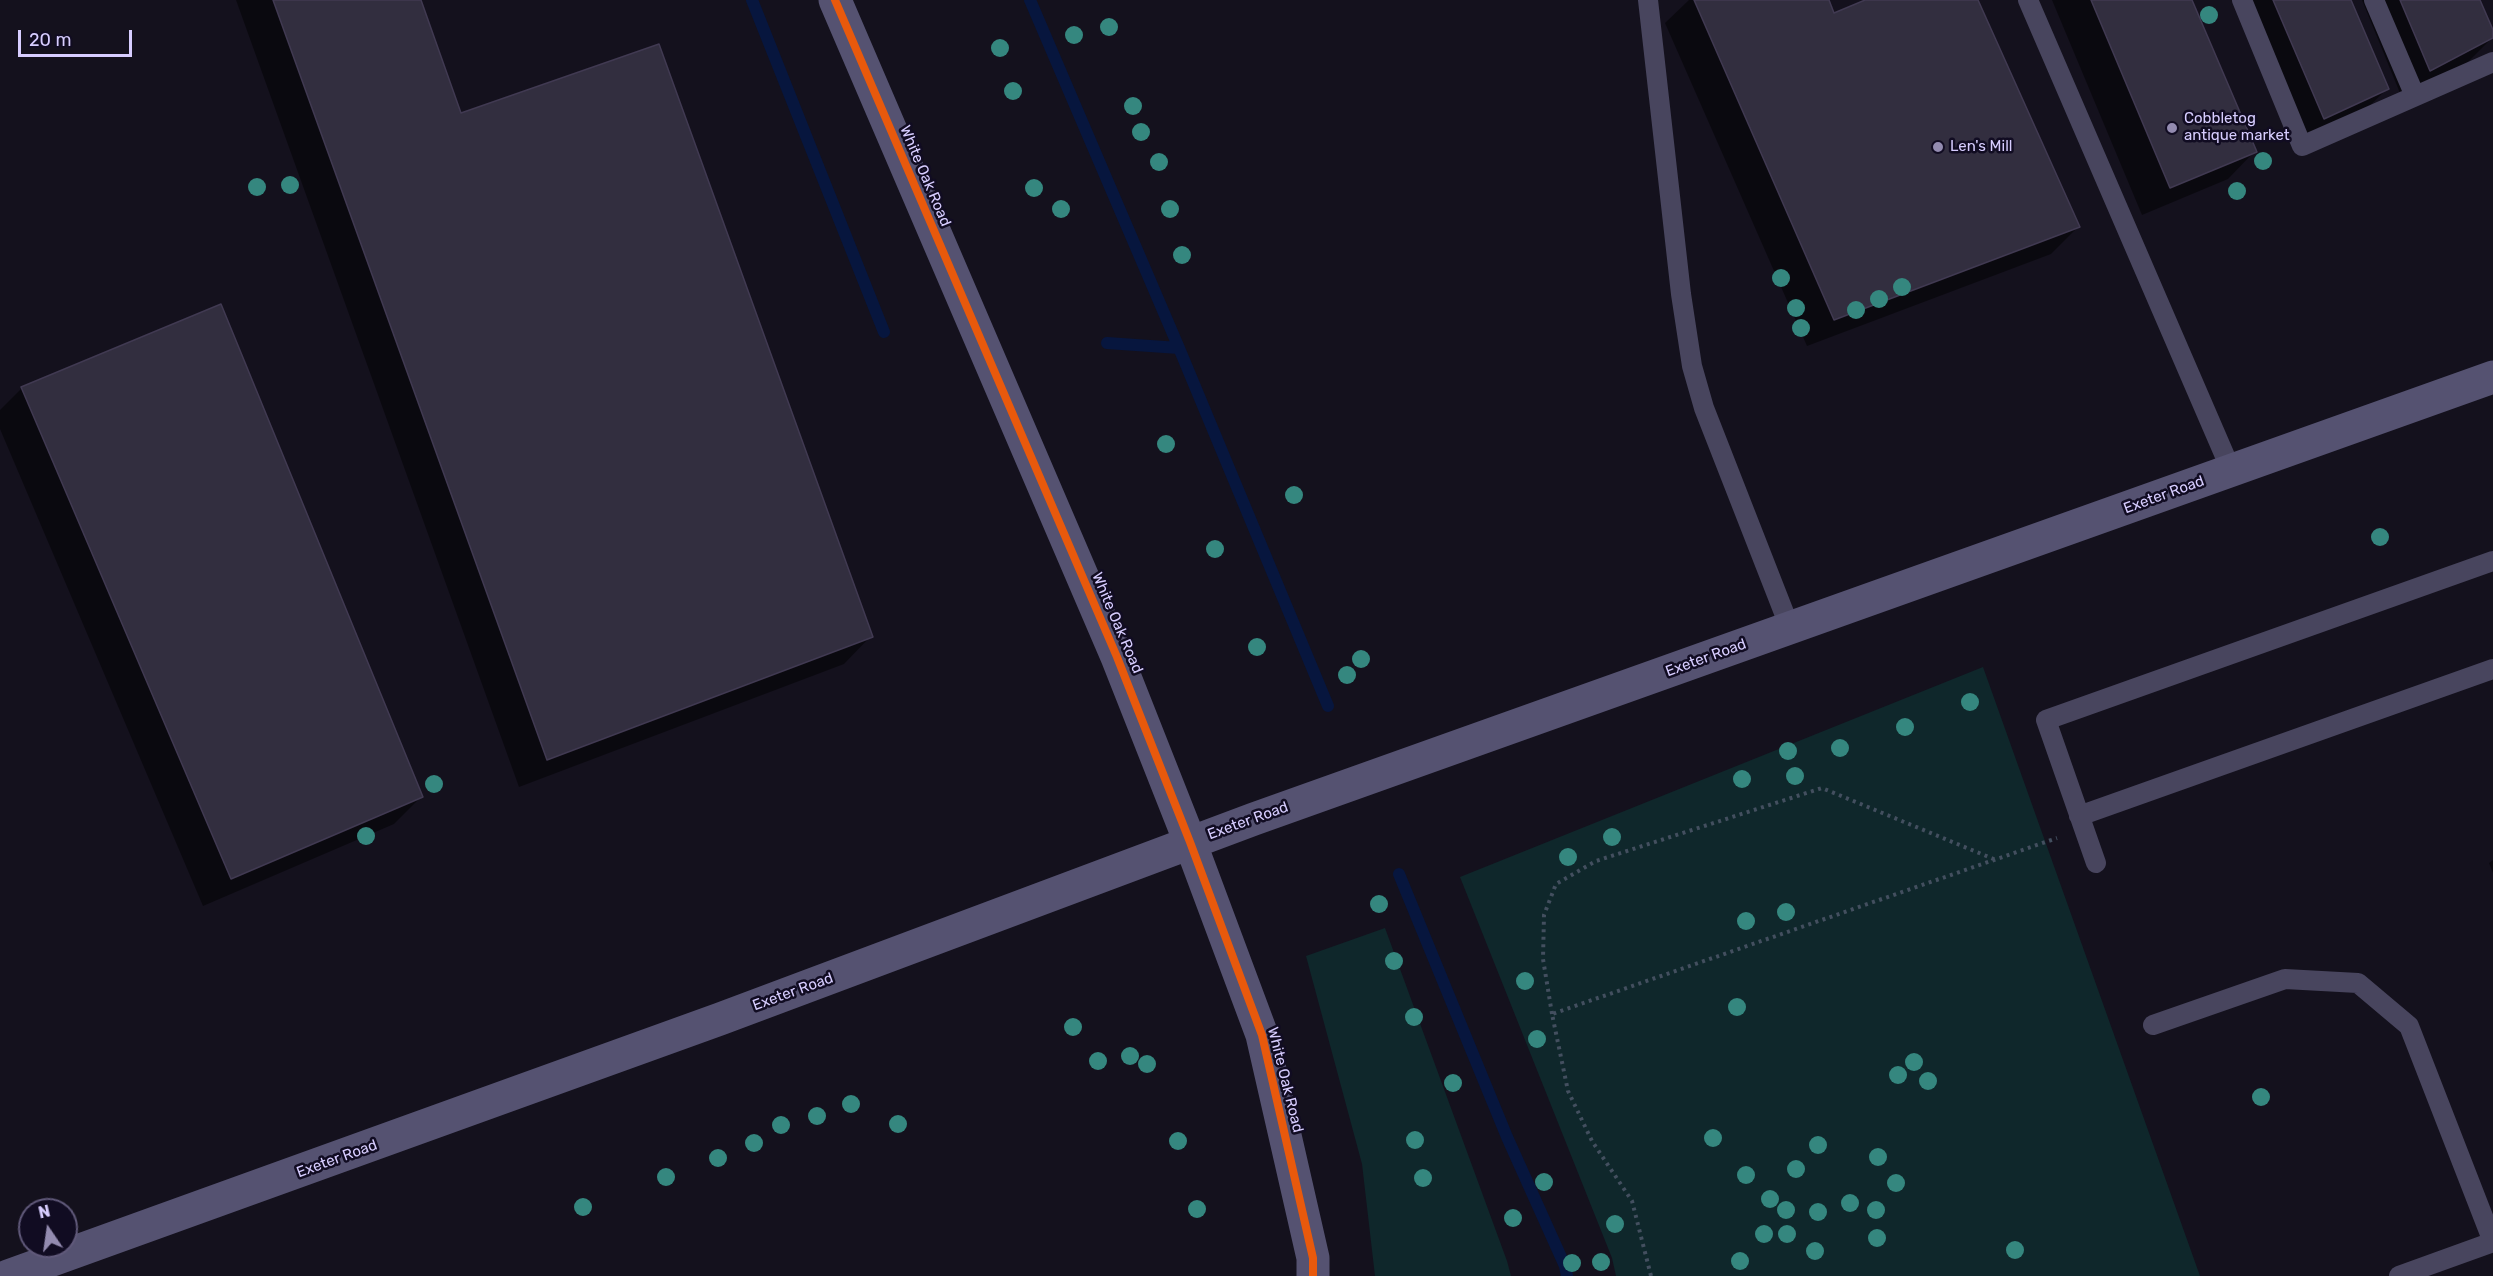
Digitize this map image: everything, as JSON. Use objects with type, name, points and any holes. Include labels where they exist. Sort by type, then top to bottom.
[{"type":"main road","name":"White Oak Road","points":[[835,0],[1117,657],[1190,842],[1262,1035],[1313,1258],[1313,1276]]},
{"type":"main road","name":"Exeter Road","points":[[8,1276],[709,1023],[1190,842],[2493,377]]},
{"type":"lane","points":[[1648,0],[1681,294],[1692,366],[1708,419],[1790,628]]},
{"type":"lane","points":[[2028,0],[2231,470]]},
{"type":"lane","points":[[2242,0],[2302,146],[2493,62]]},
{"type":"lane","points":[[2374,0],[2415,96]]},
{"type":"lane","points":[[2096,863],[2046,720],[2493,561]]},
{"type":"lane","points":[[2079,816],[2493,669]]},
{"type":"lane","points":[[2153,1026],[2285,979],[2358,983],[2409,1026],[2493,1242],[2399,1276]]},
{"type":"path","points":[[1651,1276],[1632,1201],[1592,1141],[1568,1091],[1543,959],[1544,915],[1556,884],[1596,861],[1822,788],[1996,860]]},
{"type":"path","points":[[1552,1014],[2066,835]]},
{"type":"green space","points":[[1983,667],[2200,1276],[1616,1276],[1612,1258],[1460,877]]},
{"type":"green space","points":[[1385,928],[1511,1276],[1375,1276],[1362,1164],[1306,956]]},
{"type":"building","points":[[273,0],[421,0],[461,113],[659,44],[873,637],[547,760]]},
{"type":"building","points":[[1694,0],[1829,0],[1834,13],[1865,0],[1978,0],[2080,227],[1834,320]]},
{"type":"building","points":[[2091,0],[2192,0],[2257,152],[2170,188]]},
{"type":"building","points":[[2273,0],[2351,0],[2389,89],[2324,119]]},
{"type":"building","points":[[2400,0],[2480,0],[2493,30],[2493,38],[2430,71]]},
{"type":"building","points":[[221,304],[423,797],[231,879],[21,387]]},
{"type":"waterway","points":[[752,0],[884,332]]},
{"type":"waterway","points":[[1030,0],[1179,348],[1328,706]]},
{"type":"waterway","points":[[1107,343],[1179,348]]},
{"type":"waterway","points":[[1399,874],[1507,1137],[1565,1266],[1567,1276]]},
{"type":"cycle path","points":[[835,0],[1117,657],[1190,842],[1262,1035],[1313,1258],[1313,1276]]},
{"type":"place","name":"Cobbletog antique market","points":[[2172,128]]},
{"type":"place","name":"Len's Mill","points":[[1938,147]]}]
